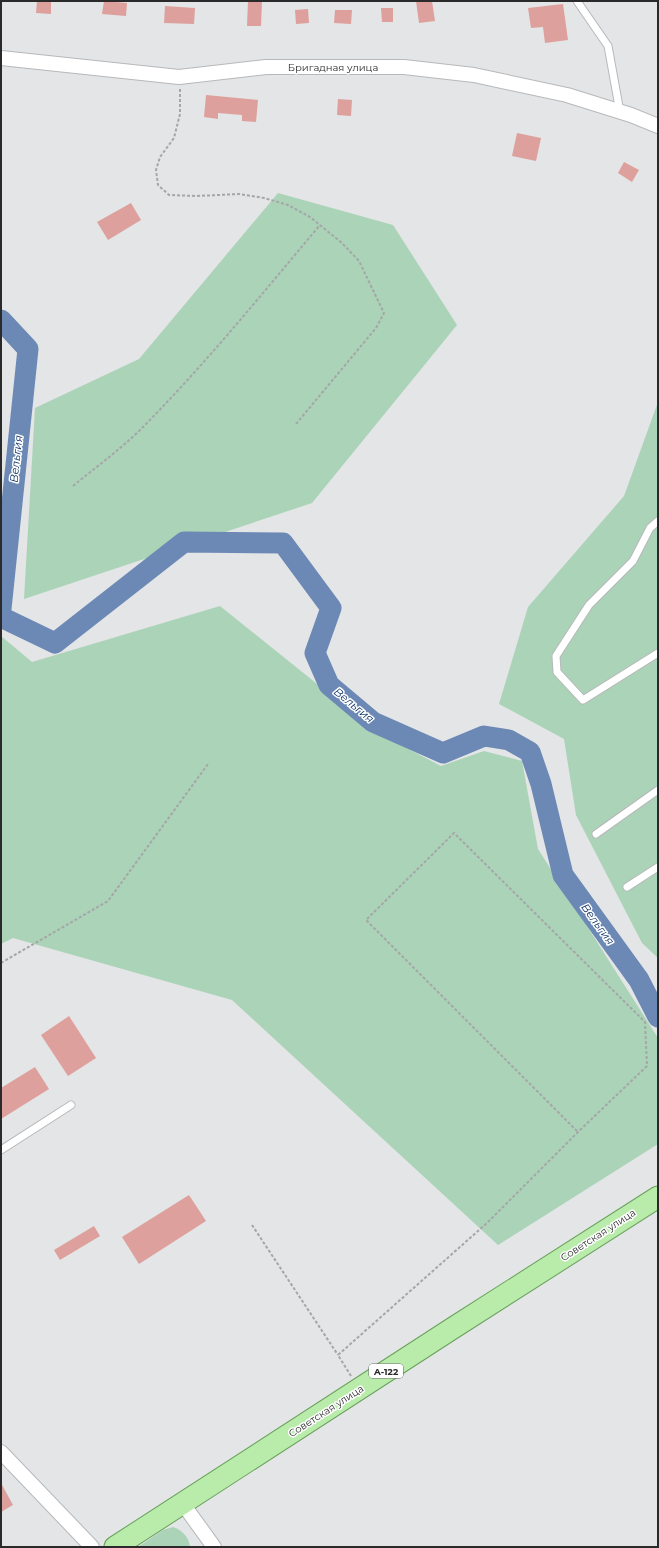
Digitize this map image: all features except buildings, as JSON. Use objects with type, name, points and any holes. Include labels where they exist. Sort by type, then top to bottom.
[{"type":"main road","name":"Советская улица","points":[[115,1547],[658,1197]]},
{"type":"street","name":"Бригадная улица","points":[[1,58],[179,77],[266,67],[404,67],[474,75],[567,95],[658,126]]},
{"type":"street","points":[[1,1452],[92,1547]]},
{"type":"street","points":[[183,1504],[214,1547]]},
{"type":"lane","points":[[577,1],[608,46],[620,112]]},
{"type":"lane","points":[[658,521],[650,528],[633,561],[589,604],[556,656],[557,672],[583,700],[658,652]]},
{"type":"lane","points":[[596,834],[658,790]]},
{"type":"lane","points":[[627,887],[658,867]]},
{"type":"lane","points":[[1,1150],[71,1105]]},
{"type":"path","points":[[179,77],[180,114],[174,138],[160,157],[156,170],[158,185],[169,195],[197,196],[239,194],[264,198],[288,205],[310,217],[342,243],[359,261],[384,314],[376,328],[296,424]]},
{"type":"path","points":[[73,486],[137,433],[174,394],[320,225]]},
{"type":"path","points":[[1,963],[108,901],[208,764]]},
{"type":"path","points":[[338,1355],[487,1223],[578,1132],[647,1066],[645,1022],[454,833],[366,920],[578,1132]]},
{"type":"path","points":[[252,1226],[338,1355],[358,1390]]},
{"type":"green space","points":[[278,193],[393,225],[457,325],[312,503],[24,599],[35,408],[139,359]]},
{"type":"green space","points":[[658,402],[658,958],[642,943],[576,815],[564,739],[499,704],[528,607],[624,496]]},
{"type":"green space","points":[[220,606],[378,733],[441,766],[484,751],[522,761],[538,849],[658,1038],[658,1144],[498,1245],[232,1000],[13,938],[1,944],[1,636],[32,662]]},
{"type":"green space","points":[[173,1527],[184,1534],[190,1547],[138,1547],[163,1530]]},
{"type":"waterway","name":"Вельгия","points":[[1,320],[28,349],[1,609]]},
{"type":"waterway","name":"Вельгия","points":[[1,617],[55,643],[184,542],[283,543],[331,608],[315,653],[329,685],[373,722],[443,753],[484,736],[509,740],[530,752],[541,784],[563,875],[639,980],[658,1017]]}]
